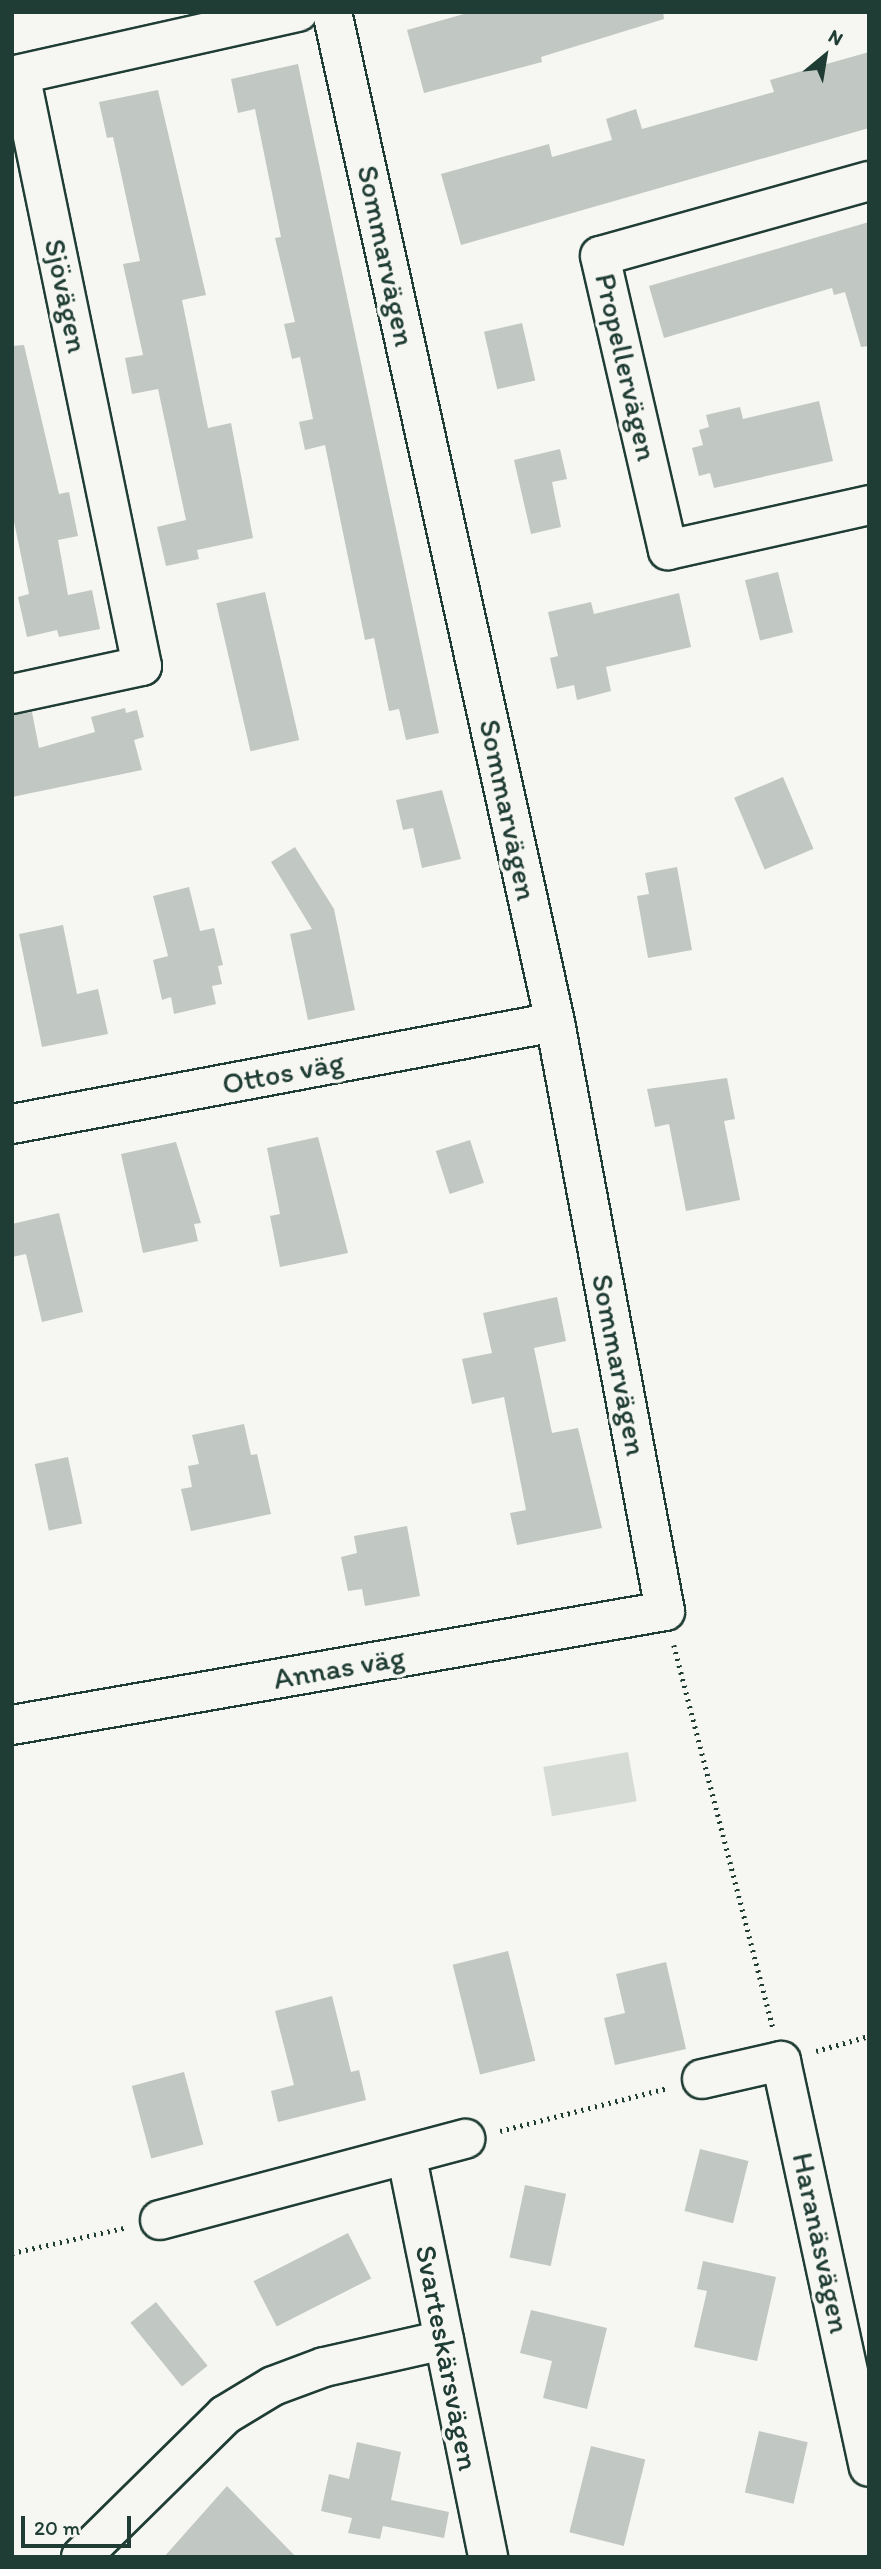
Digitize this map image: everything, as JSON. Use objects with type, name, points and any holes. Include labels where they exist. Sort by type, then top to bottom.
[{"type":"street","name":"Sjövägen","points":[[12,694],[142,666],[20,74],[298,12]]},
{"type":"street","name":"Sommarvägen","points":[[332,12],[555,1022],[665,1611]]},
{"type":"street","name":"Propellervägen","points":[[869,181],[600,256],[668,550],[869,505]]},
{"type":"street","name":"Ottos väg","points":[[12,1124],[555,1022]]},
{"type":"street","name":"Annas väg","points":[[12,1725],[665,1611]]},
{"type":"street","points":[[702,2079],[781,2061]]},
{"type":"street","name":"Haranäsvägen","points":[[781,2061],[869,2467]]},
{"type":"street","points":[[160,2220],[407,2158],[465,2139]]},
{"type":"street","name":"Svarteskärsvägen","points":[[407,2158],[488,2557]]},
{"type":"street","points":[[81,2557],[225,2415],[273,2385],[324,2367],[444,2340]]},
{"type":"path","points":[[665,1611],[781,2061],[869,2036]]},
{"type":"path","points":[[465,2139],[702,2079]]},
{"type":"path","points":[[12,2253],[160,2220]]},
{"type":"shaded area","points":[[628,1752],[637,1801],[552,1816],[543,1767]]},
{"type":"building","points":[[471,12],[663,12],[664,19],[541,57],[542,62],[424,93],[407,30]]},
{"type":"building","points":[[869,52],[869,128],[461,245],[441,174],[549,144],[552,157],[612,140],[606,119],[636,109],[642,129],[774,92],[770,80]]},
{"type":"building","points":[[298,64],[439,733],[406,740],[399,709],[389,711],[374,638],[365,640],[325,445],[305,450],[299,422],[313,419],[300,357],[292,359],[284,324],[295,322],[275,238],[281,237],[255,109],[238,113],[231,79]]},
{"type":"building","points":[[158,90],[206,295],[182,300],[208,428],[231,423],[253,538],[197,550],[199,559],[166,566],[157,527],[186,520],[158,389],[132,394],[125,358],[143,355],[123,264],[140,261],[113,137],[107,138],[99,102]]},
{"type":"building","points":[[869,222],[869,346],[861,347],[845,292],[834,295],[832,288],[664,338],[649,286]]},
{"type":"building","points":[[522,323],[535,380],[497,389],[484,332]]},
{"type":"building","points":[[24,345],[59,494],[69,492],[78,536],[58,540],[68,595],[92,590],[100,629],[59,637],[57,630],[27,637],[18,597],[29,594],[12,512],[12,346]]},
{"type":"building","points":[[819,401],[833,461],[714,488],[710,473],[699,476],[692,448],[703,445],[699,430],[709,427],[706,415],[740,407],[743,419]]},
{"type":"building","points":[[560,449],[567,479],[552,482],[561,527],[531,534],[514,460]]},
{"type":"building","points":[[778,572],[793,632],[760,640],[745,580]]},
{"type":"building","points":[[265,592],[299,740],[250,751],[216,603]]},
{"type":"building","points":[[679,593],[691,647],[606,667],[611,691],[577,700],[574,685],[557,689],[550,658],[558,656],[548,612],[591,602],[594,614]]},
{"type":"building","points":[[125,708],[126,713],[137,710],[144,737],[134,740],[142,770],[12,797],[12,715],[32,712],[39,748],[95,732],[91,717]]},
{"type":"building","points":[[783,777],[813,849],[765,870],[734,798]]},
{"type":"building","points":[[442,790],[461,859],[422,868],[413,828],[403,830],[396,800]]},
{"type":"building","points":[[295,847],[334,909],[355,1010],[308,1020],[290,934],[312,929],[271,862]]},
{"type":"building","points":[[677,867],[692,950],[648,958],[637,896],[649,894],[645,873]]},
{"type":"building","points":[[189,887],[200,931],[214,928],[223,965],[218,966],[222,984],[212,986],[216,1004],[174,1014],[171,997],[162,1000],[153,960],[168,956],[153,896]]},
{"type":"building","points":[[63,925],[77,994],[98,989],[108,1034],[42,1047],[19,934]]},
{"type":"building","points":[[727,1078],[735,1119],[724,1121],[740,1200],[686,1211],[669,1124],[655,1127],[647,1089]]},
{"type":"building","points":[[318,1137],[348,1253],[280,1267],[270,1216],[280,1214],[267,1148]]},
{"type":"building","points":[[470,1140],[484,1183],[450,1194],[436,1151]]},
{"type":"building","points":[[176,1142],[201,1223],[194,1224],[198,1241],[143,1253],[121,1154]]},
{"type":"building","points":[[59,1213],[83,1312],[42,1322],[26,1254],[12,1257],[12,1224]]},
{"type":"building","points":[[557,1297],[566,1341],[534,1348],[552,1433],[578,1428],[602,1528],[517,1545],[510,1513],[526,1510],[504,1397],[472,1404],[462,1359],[492,1353],[483,1313]]},
{"type":"building","points":[[244,1424],[251,1455],[257,1454],[271,1514],[191,1531],[181,1489],[192,1487],[188,1466],[199,1464],[192,1435]]},
{"type":"building","points":[[68,1457],[82,1524],[49,1531],[35,1464]]},
{"type":"building","points":[[407,1526],[420,1596],[365,1606],[362,1589],[348,1591],[341,1557],[357,1553],[354,1536]]},
{"type":"building","points":[[508,1951],[535,2061],[480,2074],[453,1965]]},
{"type":"building","points":[[666,1962],[686,2049],[615,2065],[604,2018],[625,2013],[616,1974]]},
{"type":"building","points":[[332,1996],[351,2072],[359,2070],[366,2100],[278,2122],[271,2091],[294,2085],[275,2011]]},
{"type":"building","points":[[184,2072],[203,2144],[151,2158],[132,2086]]},
{"type":"building","points":[[700,2149],[749,2161],[733,2223],[685,2211]]},
{"type":"building","points":[[525,2185],[566,2194],[551,2266],[510,2257]]},
{"type":"building","points":[[348,2233],[371,2278],[277,2327],[254,2281]]},
{"type":"building","points":[[703,2261],[776,2277],[757,2361],[694,2347],[707,2291],[697,2289]]},
{"type":"building","points":[[156,2302],[208,2366],[182,2386],[130,2323]]},
{"type":"building","points":[[531,2310],[607,2328],[587,2409],[543,2398],[552,2361],[520,2353]]},
{"type":"building","points":[[759,2431],[808,2442],[794,2504],[745,2492]]},
{"type":"building","points":[[357,2442],[401,2452],[391,2500],[449,2512],[444,2538],[383,2526],[380,2539],[348,2533],[352,2518],[321,2511],[329,2474],[349,2479]]},
{"type":"building","points":[[591,2446],[645,2460],[624,2546],[569,2532]]},
{"type":"building","points":[[227,2486],[296,2557],[164,2557]]}]
